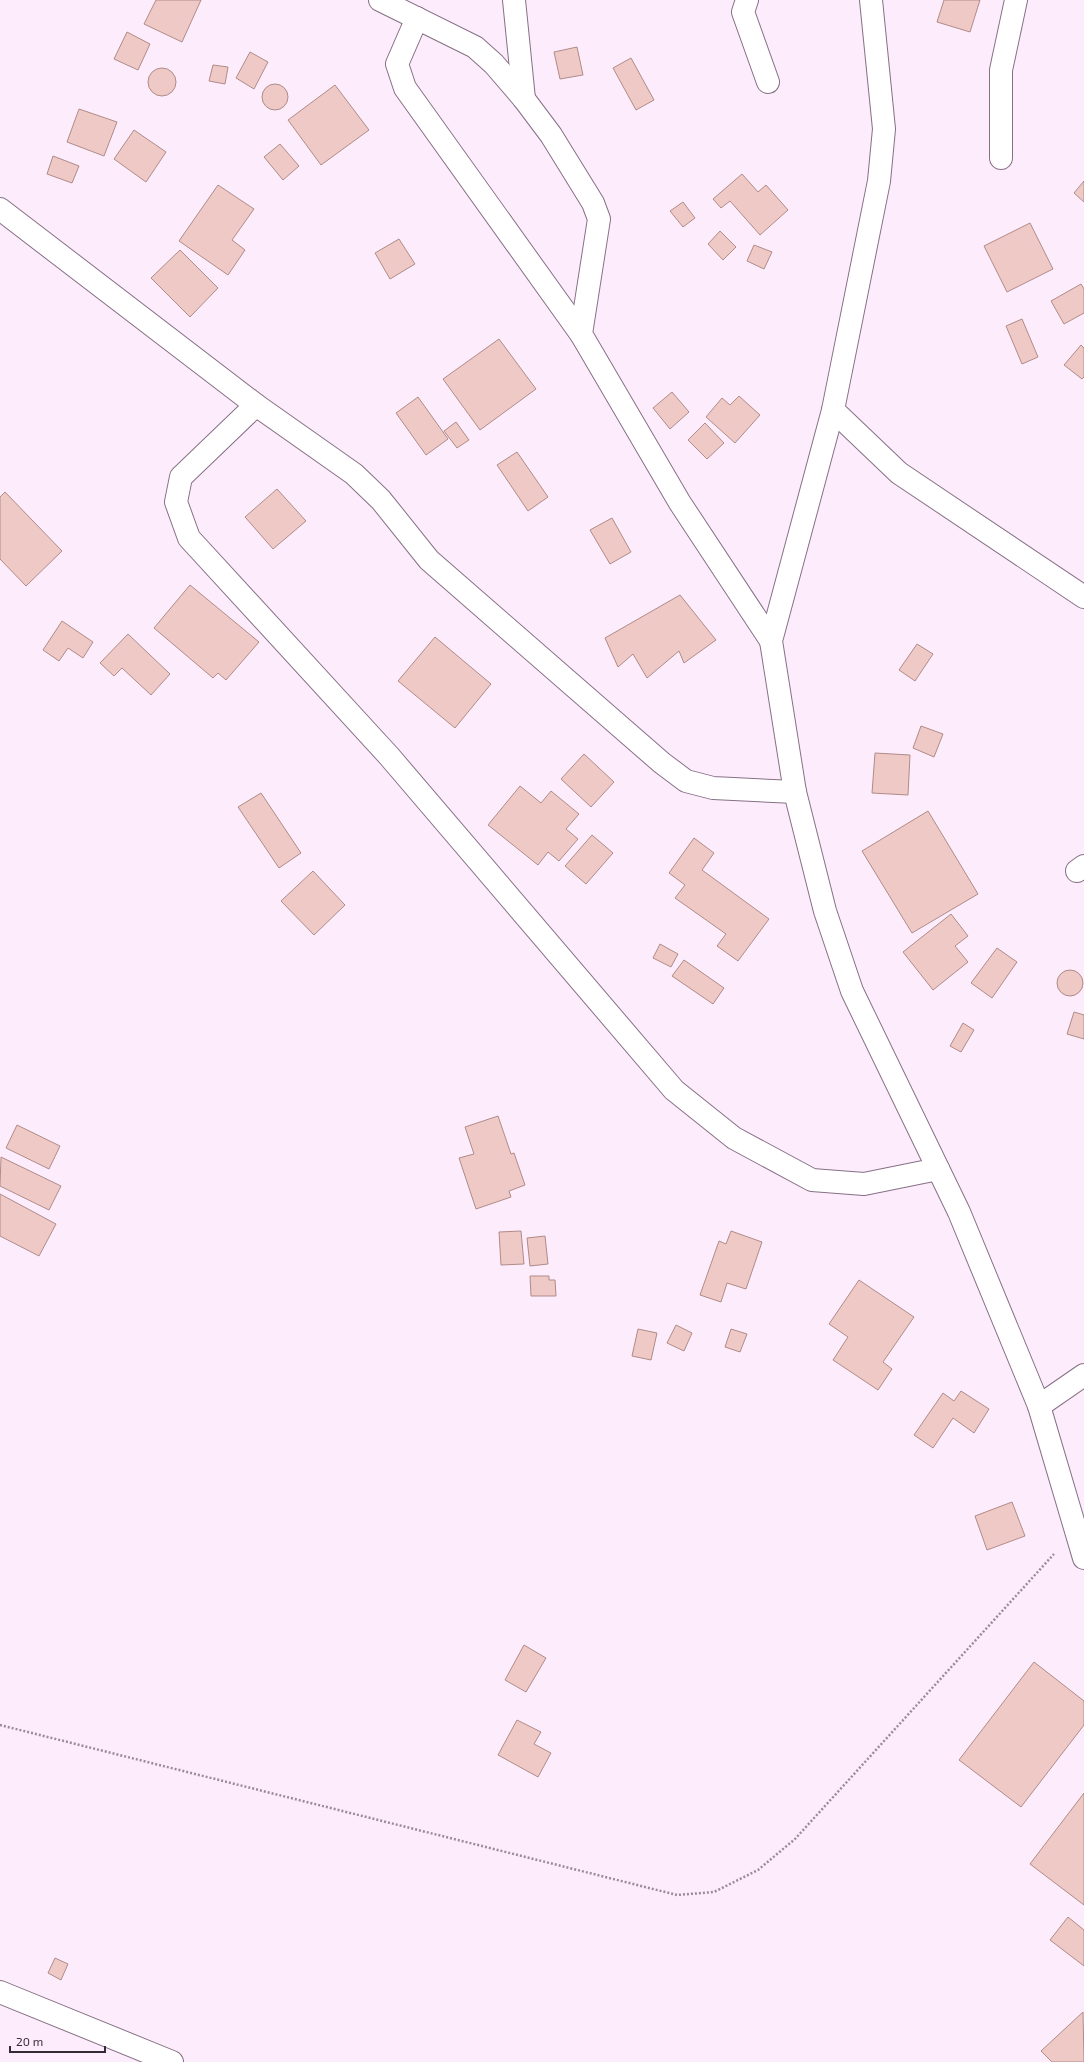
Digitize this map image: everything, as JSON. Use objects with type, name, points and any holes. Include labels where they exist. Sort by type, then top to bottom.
[{"type":"street","points":[[380,0],[475,46],[524,99],[556,142],[593,203],[599,219],[581,334]]},
{"type":"street","points":[[514,0],[524,99]]},
{"type":"street","points":[[747,0],[743,12],[768,82]]},
{"type":"street","points":[[871,0],[884,129],[879,181],[833,410],[771,641],[795,792],[825,911],[852,991],[959,1212],[1039,1406],[1084,1558]]},
{"type":"street","points":[[1001,158],[1001,70],[1016,0]]},
{"type":"street","points":[[417,18],[397,64],[405,88],[581,334],[680,503],[771,641]]},
{"type":"street","points":[[0,209],[256,405],[354,474],[381,500],[414,544],[429,560],[662,764],[686,781],[713,788],[795,792]]},
{"type":"street","points":[[256,405],[181,478],[176,502],[189,538],[389,756],[674,1090],[734,1138],[812,1180],[864,1184],[938,1168]]},
{"type":"street","points":[[833,410],[899,473],[1084,597]]},
{"type":"street","points":[[1039,1406],[1084,1376]]},
{"type":"street","points":[[0,1992],[172,2062]]},
{"type":"path","points":[[0,1725],[677,1895],[714,1892],[758,1870],[795,1839],[1076,1530]]},
{"type":"building","points":[[156,0],[201,0],[182,42],[144,24]]},
{"type":"building","points":[[944,0],[980,0],[970,32],[937,22]]},
{"type":"building","points":[[127,32],[150,44],[138,70],[114,59]]},
{"type":"building","points":[[577,47],[583,75],[560,79],[554,52]]},
{"type":"building","points":[[250,52],[268,62],[254,89],[236,78]]},
{"type":"building","points":[[631,58],[654,100],[636,110],[613,68]]},
{"type":"building","points":[[213,65],[228,67],[225,84],[209,81]]},
{"type":"building","points":[[162,68],[172,72],[176,82],[172,92],[162,96],[152,92],[148,82],[152,72]]},
{"type":"building","points":[[275,84],[284,88],[288,97],[284,106],[275,110],[266,106],[262,97],[266,88]]},
{"type":"building","points":[[335,85],[369,130],[321,165],[288,120]]},
{"type":"building","points":[[79,109],[117,122],[104,156],[67,142]]},
{"type":"building","points":[[134,130],[166,152],[146,182],[114,159]]},
{"type":"building","points":[[280,144],[299,166],[283,180],[264,157]]},
{"type":"building","points":[[53,156],[79,166],[72,183],[47,174]]},
{"type":"building","points":[[742,174],[758,192],[766,185],[788,210],[760,235],[730,201],[721,208],[713,199]]},
{"type":"building","points":[[1084,181],[1084,202],[1074,193]]},
{"type":"building","points":[[218,185],[254,209],[232,240],[245,250],[228,275],[179,241]]},
{"type":"building","points":[[683,202],[695,218],[683,227],[670,211]]},
{"type":"building","points":[[1030,223],[1053,269],[1007,292],[984,246]]},
{"type":"building","points":[[720,231],[736,247],[723,260],[708,244]]},
{"type":"building","points":[[399,239],[415,264],[390,279],[375,253]]},
{"type":"building","points":[[754,245],[772,252],[764,269],[747,261]]},
{"type":"building","points":[[180,250],[218,288],[190,317],[151,278]]},
{"type":"building","points":[[1081,284],[1084,289],[1084,313],[1064,324],[1051,301]]},
{"type":"building","points":[[1022,319],[1038,357],[1022,364],[1006,326]]},
{"type":"building","points":[[499,339],[536,389],[480,430],[443,379]]},
{"type":"building","points":[[1081,345],[1084,348],[1084,377],[1082,379],[1064,365]]},
{"type":"building","points":[[672,392],[689,412],[670,429],[653,408]]},
{"type":"building","points":[[739,396],[760,415],[735,443],[706,417],[722,398],[730,405]]},
{"type":"building","points":[[418,397],[448,439],[426,455],[396,413]]},
{"type":"building","points":[[456,422],[469,440],[457,448],[444,431]]},
{"type":"building","points":[[705,423],[724,443],[707,459],[688,440]]},
{"type":"building","points":[[517,452],[548,497],[528,511],[497,465]]},
{"type":"building","points":[[277,489],[306,521],[273,549],[245,517]]},
{"type":"building","points":[[5,492],[62,551],[26,586],[0,559],[0,497]]},
{"type":"building","points":[[612,518],[631,552],[610,564],[590,530]]},
{"type":"building","points":[[190,585],[259,642],[226,680],[218,673],[213,678],[154,628]]},
{"type":"building","points":[[680,595],[716,640],[684,663],[679,651],[647,678],[633,654],[618,667],[605,638]]},
{"type":"building","points":[[62,621],[93,642],[83,658],[68,648],[59,661],[43,650]]},
{"type":"building","points":[[128,634],[170,674],[151,695],[122,668],[114,676],[100,663]]},
{"type":"building","points":[[435,637],[491,684],[455,728],[398,681]]},
{"type":"building","points":[[917,644],[933,654],[915,681],[899,670]]},
{"type":"building","points":[[921,726],[943,734],[934,757],[913,748]]},
{"type":"building","points":[[875,753],[910,755],[908,795],[872,793]]},
{"type":"building","points":[[584,754],[614,782],[591,807],[561,779]]},
{"type":"building","points":[[520,786],[541,803],[551,791],[579,814],[566,829],[578,839],[559,861],[548,852],[538,865],[488,825]]},
{"type":"building","points":[[261,793],[301,853],[279,868],[238,807]]},
{"type":"building","points":[[928,811],[978,894],[912,933],[862,851]]},
{"type":"building","points":[[592,835],[613,853],[586,884],[565,866]]},
{"type":"building","points":[[694,838],[714,853],[702,870],[769,919],[738,961],[717,946],[726,934],[675,898],[685,885],[669,873]]},
{"type":"building","points":[[313,871],[345,905],[314,935],[281,901]]},
{"type":"building","points":[[951,914],[968,936],[955,946],[968,962],[933,990],[903,952]]},
{"type":"building","points":[[660,944],[678,954],[671,967],[653,958]]},
{"type":"building","points":[[997,948],[1017,962],[992,998],[971,983]]},
{"type":"building","points":[[684,960],[724,988],[713,1004],[672,976]]},
{"type":"building","points":[[1070,970],[1079,974],[1083,983],[1079,992],[1070,996],[1061,992],[1057,983],[1061,974]]},
{"type":"building","points":[[1074,1012],[1084,1015],[1084,1039],[1067,1034]]},
{"type":"building","points":[[963,1023],[974,1030],[961,1052],[950,1046]]},
{"type":"building","points":[[498,1116],[511,1154],[514,1153],[525,1185],[509,1191],[511,1197],[476,1209],[459,1158],[474,1154],[465,1127]]},
{"type":"building","points":[[17,1125],[60,1146],[49,1169],[6,1148]]},
{"type":"building","points":[[1,1157],[61,1186],[49,1210],[0,1186]]},
{"type":"building","points":[[0,1194],[56,1224],[39,1256],[0,1236]]},
{"type":"building","points":[[521,1231],[524,1264],[501,1265],[499,1232]]},
{"type":"building","points":[[731,1231],[762,1242],[746,1289],[727,1283],[721,1302],[700,1295],[719,1241],[726,1244]]},
{"type":"building","points":[[545,1236],[548,1264],[530,1266],[527,1238]]},
{"type":"building","points":[[530,1276],[549,1276],[549,1280],[555,1280],[556,1296],[531,1296]]},
{"type":"building","points":[[859,1280],[914,1317],[883,1362],[892,1369],[878,1390],[833,1360],[848,1337],[829,1324]]},
{"type":"building","points":[[676,1325],[692,1333],[684,1351],[667,1343]]},
{"type":"building","points":[[638,1329],[657,1333],[651,1360],[632,1356]]},
{"type":"building","points":[[731,1329],[747,1334],[740,1352],[725,1347]]},
{"type":"building","points":[[961,1391],[989,1409],[974,1433],[953,1418],[933,1448],[914,1435],[943,1393],[954,1401]]},
{"type":"building","points":[[1012,1502],[1025,1536],[987,1550],[975,1516]]},
{"type":"building","points":[[524,1645],[546,1658],[526,1692],[505,1680]]},
{"type":"building","points":[[1034,1662],[1084,1701],[1084,1725],[1021,1807],[959,1760]]},
{"type":"building","points":[[517,1720],[541,1732],[534,1744],[551,1753],[538,1777],[498,1755]]},
{"type":"building","points":[[1084,1793],[1084,1905],[1030,1864]]},
{"type":"building","points":[[1068,1917],[1084,1930],[1084,1966],[1050,1940]]},
{"type":"building","points":[[55,1958],[68,1964],[61,1980],[48,1973]]},
{"type":"building","points":[[1083,2012],[1084,2062],[1052,2062],[1041,2051]]}]
